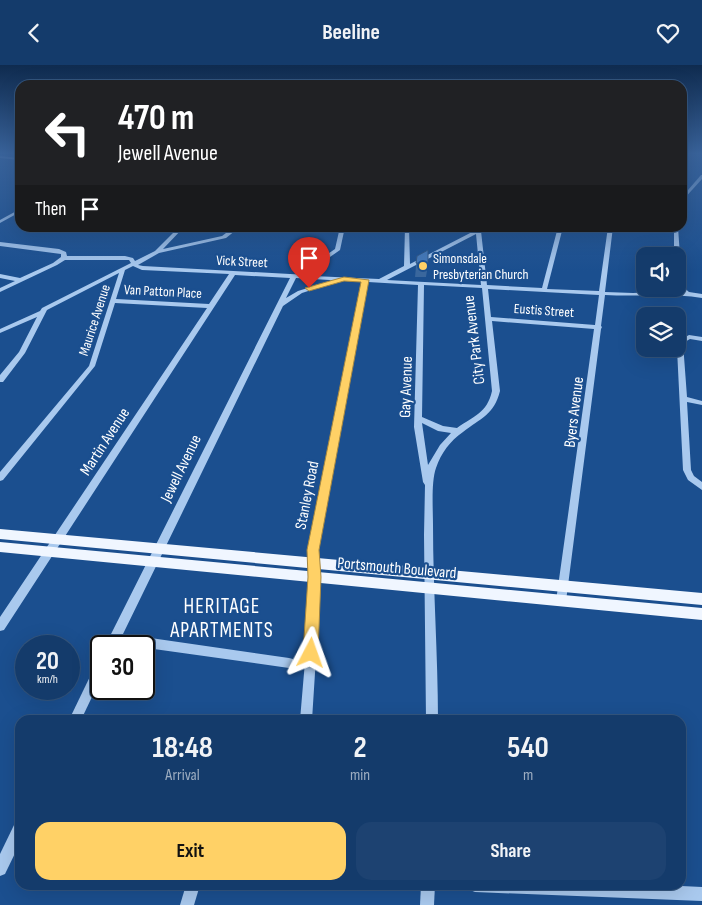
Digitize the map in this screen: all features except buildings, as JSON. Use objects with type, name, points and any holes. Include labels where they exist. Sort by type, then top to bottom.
[{"type":"main road","name":"Portsmouth Boulevard","points":[[0,534],[702,599]]},
{"type":"main road","name":"Portsmouth Boulevard","points":[[0,547],[702,614]]},
{"type":"street","points":[[0,222],[15,213]]},
{"type":"street","name":"Maurice Avenue","points":[[0,478],[92,366],[123,269],[157,252],[177,232]]},
{"type":"street","points":[[157,252],[224,237],[231,232]]},
{"type":"street","points":[[310,277],[315,265],[337,250],[342,232]]},
{"type":"street","points":[[407,232],[407,267]]},
{"type":"street","points":[[379,281],[474,232]]},
{"type":"street","name":"City Park Avenue","points":[[432,715],[432,635],[429,574],[430,473],[434,461],[444,445],[459,431],[482,418],[495,398],[496,391],[484,287],[480,232]]},
{"type":"street","points":[[544,290],[560,232]]},
{"type":"street","name":"Byers Avenue","points":[[561,601],[610,232]]},
{"type":"street","points":[[676,232],[677,247]]},
{"type":"street","name":"Vick Street","points":[[0,244],[59,251],[64,253],[64,258],[131,259],[142,268],[633,295],[687,294],[702,296]]},
{"type":"street","points":[[0,290],[64,258]]},
{"type":"street","points":[[0,331],[40,313],[55,301],[123,269]]},
{"type":"street","name":"Martin Avenue","points":[[0,626],[47,552],[233,273]]},
{"type":"street","points":[[0,276],[21,280]]},
{"type":"street","name":"Jewell Avenue","points":[[116,635],[294,276]]},
{"type":"street","points":[[280,305],[309,288],[344,279]]},
{"type":"street","name":"Stanley Road","points":[[306,715],[314,577],[313,550],[366,280]]},
{"type":"street","name":"Gay Avenue","points":[[421,283],[418,419],[422,466],[429,491]]},
{"type":"street","name":"Van Patton Place","points":[[114,301],[211,306]]},
{"type":"street","points":[[0,380],[22,353],[40,313]]},
{"type":"street","name":"Eustis Street","points":[[488,319],[599,327]]},
{"type":"street","points":[[702,339],[684,338],[680,344],[686,466],[691,478],[702,487]]},
{"type":"street","points":[[682,399],[702,403]]},
{"type":"street","points":[[418,419],[441,429],[459,431]]},
{"type":"street","points":[[155,647],[289,663]]},
{"type":"street","points":[[77,715],[90,689]]},
{"type":"street","points":[[0,869],[15,838]]},
{"type":"street","points":[[187,905],[192,890]]},
{"type":"street","points":[[427,905],[428,890]]},
{"type":"street","points":[[601,890],[702,894]]},
{"type":"place","name":"Simonsdale Presbyterian Church","points":[[423,266]]},
{"type":"district","name":"HERITAGE APARTMENTS","points":[[222,618]]},
{"type":"route","points":[[309,288],[344,279],[366,280],[313,550],[314,577],[311,653]]}]
